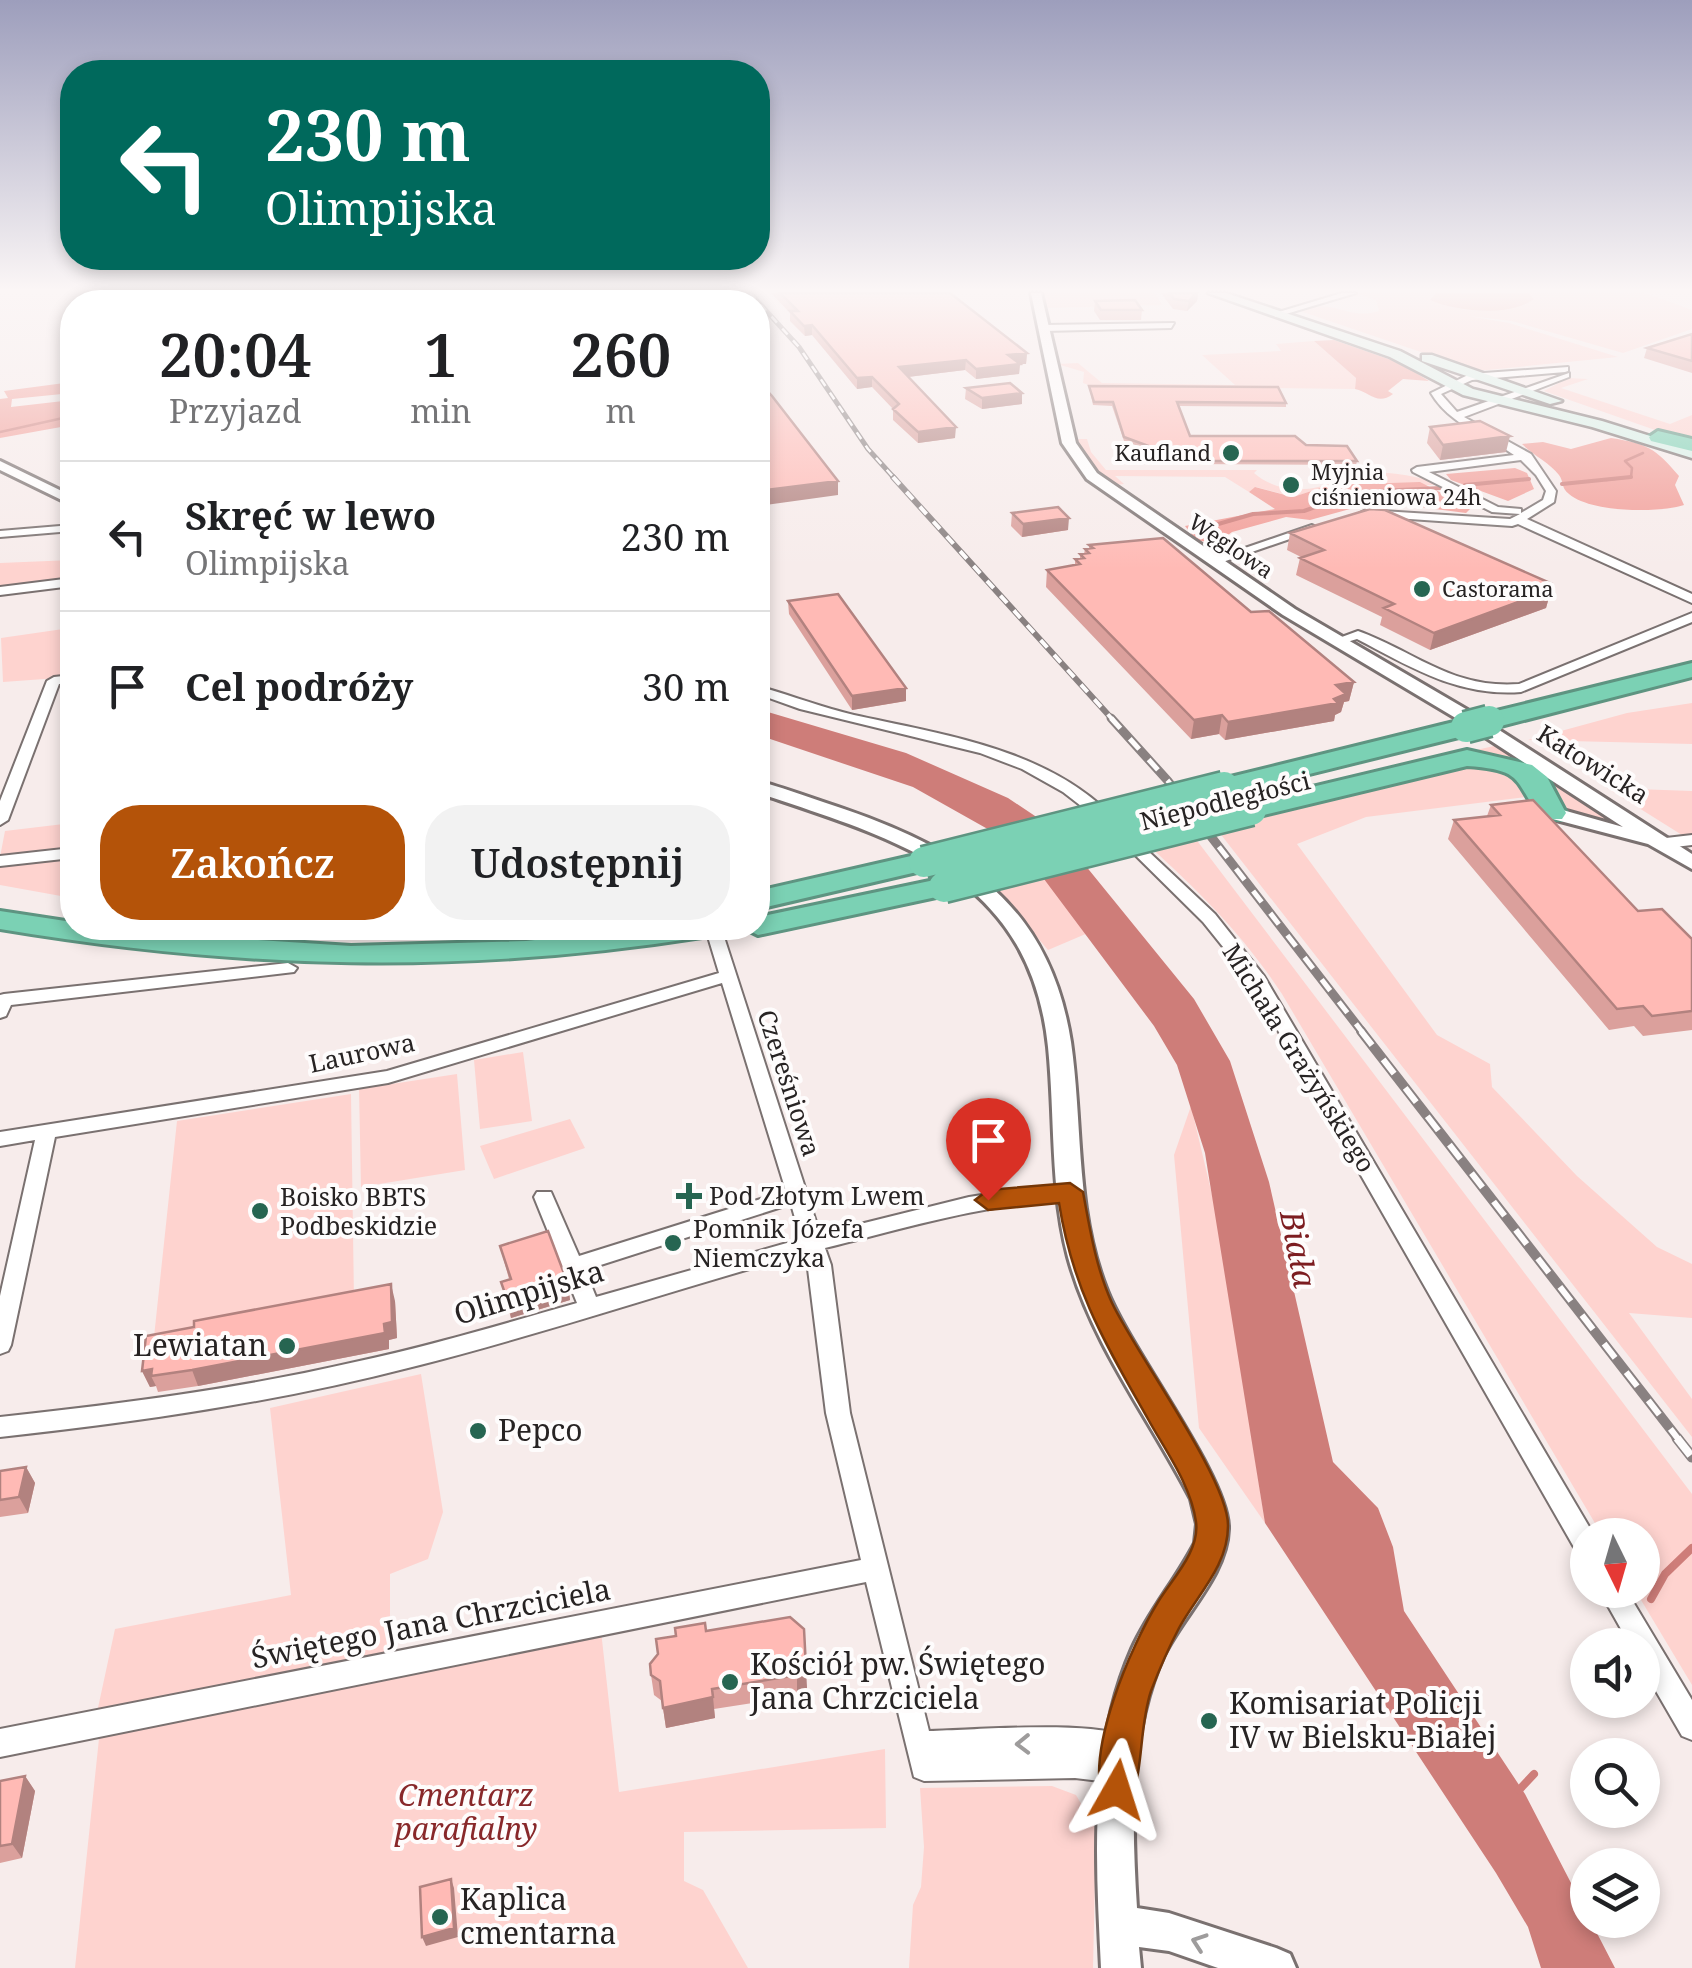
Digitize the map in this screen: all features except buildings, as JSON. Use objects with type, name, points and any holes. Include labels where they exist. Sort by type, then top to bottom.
[{"type":"highway","points":[[1660,440],[1692,452]]},
{"type":"highway","points":[[1641,682],[1692,658]]},
{"type":"highway","name":"Niepodległości","points":[[1492,732],[1641,682],[1692,670]]},
{"type":"highway","name":"Niepodległości","points":[[1237,799],[1692,683]]},
{"type":"highway","points":[[1620,701],[1692,693]]},
{"type":"highway","points":[[770,913],[1237,799],[1467,758],[1486,759],[1535,780],[1552,813]]},
{"type":"highway","points":[[770,898],[933,875]]},
{"type":"highway","points":[[770,923],[933,875]]},
{"type":"highway","points":[[0,901],[60,912]]},
{"type":"highway","points":[[0,920],[60,929]]},
{"type":"highway","points":[[135,940],[202,950],[335,958],[493,954],[623,940]]},
{"type":"highway","points":[[332,940],[391,940]]},
{"type":"main road","points":[[1452,385],[1660,440]]},
{"type":"main road","points":[[1513,385],[1660,440]]},
{"type":"street","name":"Węglowa","points":[[1056,385],[1069,443],[1102,485],[1337,641],[1492,732]]},
{"type":"street","points":[[1357,514],[1383,510],[1458,520],[1503,517],[1548,502],[1552,491],[1528,456],[1438,401],[1436,393],[1448,385]]},
{"type":"street","points":[[1459,415],[1539,385]]},
{"type":"street","points":[[1472,407],[1538,409]]},
{"type":"street","points":[[1528,456],[1417,470],[1503,517],[1692,599]]},
{"type":"street","points":[[1,466],[60,495]]},
{"type":"street","points":[[1214,561],[1321,525]]},
{"type":"street","points":[[0,534],[60,529]]},
{"type":"street","points":[[0,591],[60,584]]},
{"type":"street","points":[[1337,641],[1358,634],[1435,674],[1500,692],[1521,688],[1692,616]]},
{"type":"street","points":[[0,820],[54,680],[60,680]]},
{"type":"street","name":"Michała Grażyńskiego","points":[[770,694],[830,716],[973,745],[1044,770],[1073,789],[1179,888],[1234,947],[1274,1007],[1571,1518]]},
{"type":"street","name":"Katowicka","points":[[1492,732],[1692,863]]},
{"type":"street","points":[[770,791],[927,846],[953,862],[1008,914],[1032,947],[1056,1015],[1070,1192],[1081,1254],[1099,1305],[1195,1474],[1213,1524],[1201,1567],[1147,1654],[1119,1758],[1121,1968]]},
{"type":"street","points":[[1552,813],[1666,843],[1692,840]]},
{"type":"street","points":[[0,861],[60,854]]},
{"type":"street","name":"Czereśniowa","points":[[712,940],[812,1242]]},
{"type":"street","points":[[0,1012],[4,1000],[288,968]]},
{"type":"street","name":"Laurowa","points":[[0,1140],[388,1077],[726,976]]},
{"type":"street","points":[[0,1346],[46,1135]]},
{"type":"street","name":"Olimpijska","points":[[0,1427],[163,1407],[315,1379],[466,1344],[812,1242],[998,1198],[1070,1192]]},
{"type":"street","points":[[573,1266],[796,1195]]},
{"type":"street","points":[[544,1197],[589,1306]]},
{"type":"street","points":[[812,1242],[820,1265],[838,1413],[920,1756],[1075,1764],[1119,1758]]},
{"type":"street","name":"Świętego Jana Chrzciciela","points":[[0,1742],[874,1569]]},
{"type":"street","points":[[1623,1608],[1692,1726]]},
{"type":"street","points":[[1119,1926],[1169,1932],[1276,1968]]},
{"type":"green space","points":[[1088,385],[1224,385],[1355,385],[1355,389]]},
{"type":"green space","points":[[1555,385],[1570,385],[1561,388],[1670,424],[1692,415],[1692,443],[1544,391]]},
{"type":"green space","points":[[1087,439],[1091,452],[1106,470],[1257,470],[1254,473],[1262,479],[1293,489],[1315,488],[1354,472],[1407,475],[1442,485],[1330,485],[1294,497],[1256,487],[1249,492],[1225,477],[1115,476],[1124,484],[1114,485],[1091,470],[1073,442]]},
{"type":"green space","points":[[60,560],[60,580],[0,588],[0,563]]},
{"type":"green space","points":[[60,629],[60,678],[3,682],[1,638]]},
{"type":"green space","points":[[1692,703],[1692,744],[1528,740],[1627,713]]},
{"type":"green space","points":[[1499,745],[1633,831],[1568,813],[1551,789],[1462,753]]},
{"type":"green space","points":[[1478,764],[1509,773],[1527,788],[1527,797],[1366,817],[1297,844],[1437,1035],[1490,1064],[1492,1087],[1577,1176],[1657,1247],[1692,1264],[1692,1318],[1629,1313],[1692,1399],[1692,1437],[1215,827],[1421,773]]},
{"type":"green space","points":[[1607,788],[1692,791],[1692,836],[1682,835]]},
{"type":"green space","points":[[60,824],[60,850],[0,857],[5,831]]},
{"type":"green space","points":[[1192,834],[1692,1494],[1692,1685],[1646,1608],[1660,1608],[1660,1518],[1592,1518],[1282,994],[1220,916],[1149,846]]},
{"type":"green space","points":[[60,859],[60,896],[0,885],[0,866]]},
{"type":"green space","points":[[1040,873],[1088,933],[1048,950],[992,885]]},
{"type":"green space","points":[[523,1052],[532,1121],[480,1129],[474,1060]]},
{"type":"green space","points":[[457,1074],[465,1170],[361,1187],[359,1089]]},
{"type":"green space","name":"Boisko BBTS Podbeskidzie","points":[[351,1094],[354,1301],[154,1337],[177,1121]]},
{"type":"green space","points":[[1191,1106],[1218,1220],[1265,1523],[1199,1428],[1174,1155]]},
{"type":"green space","points":[[570,1119],[585,1148],[494,1179],[480,1146]]},
{"type":"green space","points":[[421,1374],[443,1512],[428,1559],[390,1574],[390,1654],[96,1717],[115,1629],[291,1595],[270,1408]]},
{"type":"green space","name":"Cmentarz parafialny","points":[[601,1631],[619,1792],[885,1749],[886,1828],[684,1832],[684,1881],[703,1890],[748,1968],[75,1968],[100,1729]]},
{"type":"green space","points":[[1052,1786],[1076,1795],[1096,1829],[1093,1968],[909,1968],[913,1905],[921,1887],[924,1847],[920,1788]]},
{"type":"shaded area","points":[[60,385],[60,394],[12,399],[11,407],[60,401],[60,427],[0,438],[0,399],[8,398],[4,391]]},
{"type":"shaded area","points":[[1355,385],[1396,385],[1388,391],[1393,394],[1382,399],[1355,389]]},
{"type":"shaded area","points":[[1611,438],[1642,445],[1663,459],[1679,476],[1675,485],[1684,505],[1625,510],[1579,500],[1566,492],[1555,471],[1522,444],[1543,442],[1571,449]]},
{"type":"shaded area","points":[[1515,468],[1527,473],[1534,489],[1508,501],[1451,480],[1446,474]]},
{"type":"shaded area","points":[[1420,482],[1471,508],[1466,513],[1404,505],[1350,509],[1310,520],[1286,517],[1232,532],[1219,542],[1197,541],[1185,526],[1275,509],[1249,492],[1255,487],[1293,497],[1330,485]]},
{"type":"shaded area","points":[[770,713],[906,753],[1008,798],[1041,820],[1085,865],[1194,999],[1230,1061],[1269,1182],[1333,1462],[1378,1508],[1393,1547],[1404,1611],[1525,1794],[1570,1881],[1570,1938],[1599,1938],[1615,1968],[1541,1968],[1528,1927],[1496,1873],[1265,1523],[1205,1153],[1177,1065],[1154,1026],[1035,867],[993,832],[913,787],[770,739]]},
{"type":"waterway","points":[[0,432],[60,419]]},
{"type":"waterway","points":[[1631,477],[1632,468],[1625,461],[1643,453]]},
{"type":"waterway","points":[[1562,484],[1631,477]]},
{"type":"waterway","points":[[1606,480],[1631,477]]},
{"type":"waterway","points":[[1465,485],[1529,479],[1523,480]]},
{"type":"waterway","points":[[1194,531],[1253,514],[1304,511],[1358,492],[1441,488]]},
{"type":"waterway","points":[[1660,1583],[1692,1548]]},
{"type":"waterway","points":[[1519,1790],[1534,1774]]},
{"type":"railway","points":[[825,385],[868,449],[896,480]]},
{"type":"railway","points":[[893,477],[1113,720]]},
{"type":"railway","points":[[1111,718],[1168,781],[1363,1033]]},
{"type":"railway","points":[[1361,1031],[1679,1440]]},
{"type":"railway","points":[[1677,1438],[1692,1457]]},
{"type":"place","name":"Kaufland","points":[[1231,453]]},
{"type":"place","name":"Myjnia ciśnieniowa 24h","points":[[1291,485]]},
{"type":"place","name":"Castorama","points":[[1422,589]]},
{"type":"place","name":"Pod Złotym Lwem","points":[[689,1196]]},
{"type":"place","name":"Boisko BBTS Podbeskidzie","points":[[260,1211]]},
{"type":"place","name":"Pomnik Józefa Niemczyka","points":[[673,1243]]},
{"type":"place","name":"Lewiatan","points":[[287,1346]]},
{"type":"place","name":"Pepco","points":[[478,1431]]},
{"type":"place","name":"Kościół pw. Świętego Jana Chrzciciela","points":[[730,1682]]},
{"type":"place","name":"Komisariat Policji IV w Bielsku-Białej","points":[[1209,1721]]},
{"type":"place","name":"Kaplica cmentarna","points":[[440,1917]]},
{"type":"route","points":[[988,1200],[1070,1192],[1081,1254],[1099,1305],[1195,1474],[1213,1524],[1201,1567],[1147,1654],[1134,1690],[1120,1747],[1117,1790]]},
{"type":"water label","name":"Biała","points":[[1298,1249]]}]
